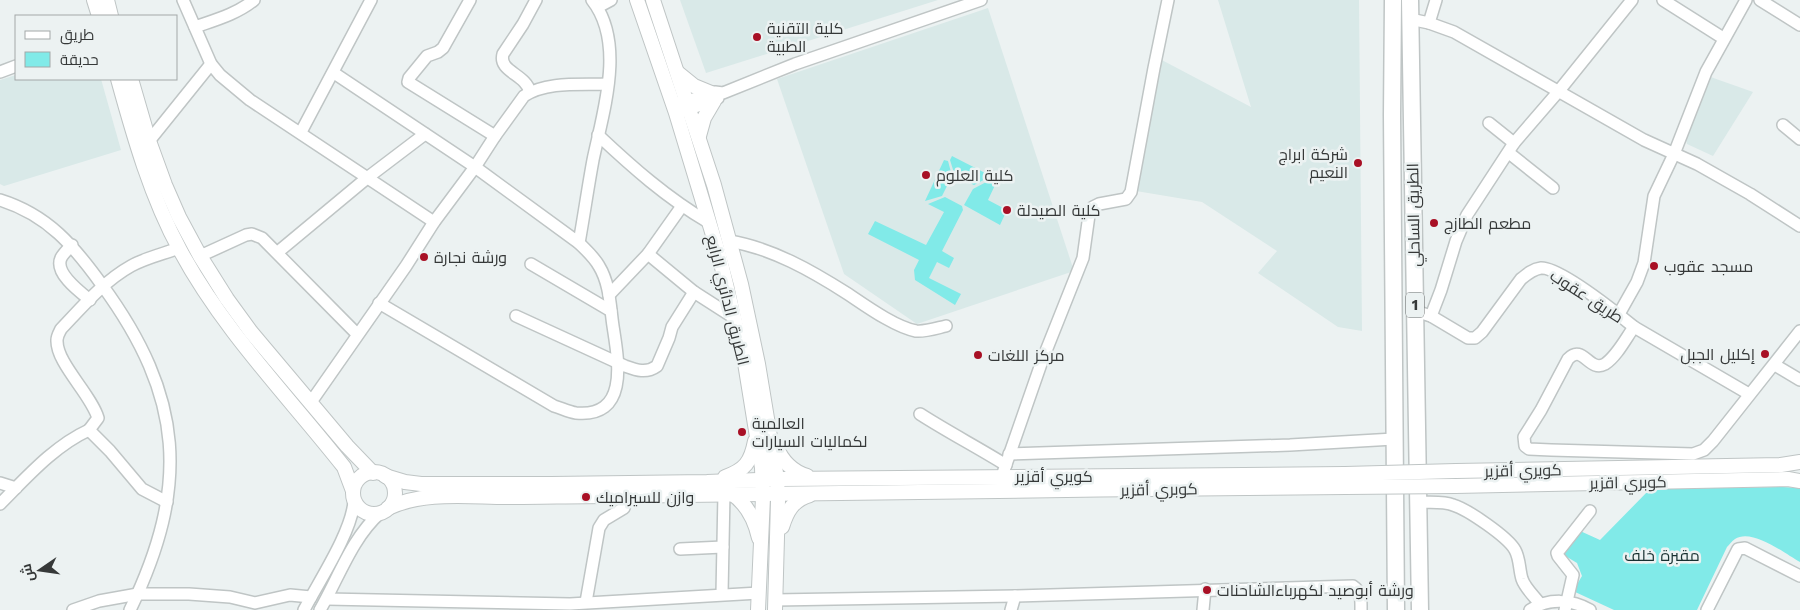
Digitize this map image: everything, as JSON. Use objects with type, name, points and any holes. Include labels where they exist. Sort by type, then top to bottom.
[{"type":"highway","name":"الطريق الساحلي","points":[[1393,0],[1392,115],[1396,610]]},
{"type":"highway","name":"الطريق الساحلي","points":[[1410,0],[1420,610]]},
{"type":"main road","points":[[94,0],[99,15]]},
{"type":"main road","points":[[107,0],[111,15]]},
{"type":"main road","name":"الطريق الدائري الرابع","points":[[637,0],[674,109],[719,255],[745,363],[756,425],[763,486],[762,554],[758,610]]},
{"type":"main road","name":"الطريق الدائري الرابع","points":[[654,0],[699,136],[745,302],[770,434],[777,486],[775,605]]},
{"type":"main road","points":[[678,72],[694,86],[716,96],[704,118],[699,136]]},
{"type":"main road","points":[[118,80],[161,210],[198,282],[226,323],[344,467],[357,506],[365,512],[370,514],[384,511],[408,500],[428,497],[728,493],[763,486]]},
{"type":"main road","points":[[130,80],[149,141],[169,193],[200,256],[227,299],[251,332],[347,446],[379,474],[390,480],[394,492],[392,504],[384,511]]},
{"type":"main road","points":[[198,282],[210,272]]},
{"type":"main road","points":[[706,482],[742,470],[752,456],[756,425]]},
{"type":"main road","points":[[770,434],[780,455],[791,469],[826,485]]},
{"type":"main road","name":"كويري أقزير","points":[[826,485],[1006,465],[1345,480],[1456,471],[1781,465],[1800,462]]},
{"type":"main road","points":[[354,496],[357,480],[362,476],[379,474],[405,482],[428,484],[706,482],[763,486]]},
{"type":"main road","name":"كوبري اقزير","points":[[1345,480],[1455,486],[1788,479],[1800,481]]},
{"type":"main road","name":"كوبري أقزير","points":[[763,486],[1345,480]]},
{"type":"main road","points":[[777,548],[786,514],[793,504],[800,498],[826,485]]},
{"type":"main road","points":[[728,493],[741,501],[750,514],[758,533],[762,554]]},
{"type":"street","points":[[183,0],[210,64],[220,75],[250,100],[301,132],[434,222]]},
{"type":"street","points":[[195,27],[230,15],[254,0]]},
{"type":"street","points":[[301,132],[334,73],[371,0]]},
{"type":"street","points":[[470,0],[443,48],[427,56],[409,78],[408,82],[495,136]]},
{"type":"street","points":[[530,92],[524,81],[503,64],[502,54],[523,24],[536,0]]},
{"type":"street","points":[[579,243],[610,66],[610,42],[595,4],[611,0]]},
{"type":"street","points":[[674,109],[716,96],[795,64],[981,0]]},
{"type":"street","points":[[1006,465],[1042,361],[1084,258],[1089,214],[1093,207],[1099,204],[1126,199],[1131,192],[1168,0]]},
{"type":"street","points":[[1387,0],[1394,22]]},
{"type":"street","points":[[1429,23],[1436,0]]},
{"type":"street","points":[[1431,316],[1467,215],[1511,148],[1632,0]]},
{"type":"street","points":[[1663,0],[1723,38]]},
{"type":"street","points":[[1619,314],[1637,282],[1644,263],[1654,196],[1674,154],[1706,72],[1723,38],[1746,0]]},
{"type":"street","points":[[1760,0],[1800,25]]},
{"type":"street","points":[[1410,19],[1429,23],[1454,32],[1644,140],[1697,164],[1750,194],[1800,226]]},
{"type":"street","points":[[149,141],[210,64]]},
{"type":"street","points":[[0,72],[15,66]]},
{"type":"street","points":[[334,73],[475,167],[579,243],[599,266],[609,295],[618,363],[617,388],[612,398],[598,411],[574,413],[554,406],[378,303]]},
{"type":"street","points":[[311,402],[378,303],[406,266],[434,222],[524,96],[549,86],[607,84]]},
{"type":"street","points":[[1489,123],[1511,148],[1552,188]]},
{"type":"street","points":[[1783,125],[1800,139]]},
{"type":"street","points":[[278,252],[367,178],[425,134]]},
{"type":"street","points":[[598,135],[628,163],[682,206],[708,222]]},
{"type":"street","points":[[0,200],[50,226],[80,254],[117,304],[137,339],[159,388],[165,411],[170,451],[168,502],[155,554],[130,610]]},
{"type":"street","points":[[609,295],[648,254],[682,206]]},
{"type":"street","points":[[200,256],[252,234],[262,238],[278,252],[357,334]]},
{"type":"street","points":[[729,241],[767,251],[801,267],[898,324],[912,330],[926,330],[946,326]]},
{"type":"street","points":[[72,245],[61,258],[61,271],[77,290],[90,300]]},
{"type":"street","points":[[0,504],[58,450],[74,437],[89,430],[98,418],[95,409],[66,366],[59,351],[57,336],[61,329],[104,287],[132,265],[179,248]]},
{"type":"street","points":[[648,254],[694,292],[733,317]]},
{"type":"street","points":[[531,264],[610,311]]},
{"type":"street","name":"طريق عقوب","points":[[1415,311],[1431,316],[1468,338],[1475,338],[1482,332],[1521,279],[1529,272],[1539,268],[1555,272],[1619,314],[1634,327],[1749,394]]},
{"type":"street","points":[[516,316],[618,363],[640,371],[651,370],[657,366],[672,326],[694,292]]},
{"type":"street","points":[[1634,327],[1611,359],[1603,365],[1592,364],[1584,356],[1572,354],[1524,438],[1525,446],[1529,449],[1693,454],[1704,450],[1800,331]]},
{"type":"street","points":[[1774,365],[1800,380]]},
{"type":"street","points":[[920,414],[1006,465],[1394,439]]},
{"type":"street","points":[[89,430],[110,451],[142,489],[168,502]]},
{"type":"street","points":[[0,483],[16,488]]},
{"type":"street","points":[[722,594],[723,547],[728,493]]},
{"type":"street","points":[[586,602],[599,528],[604,520],[624,508],[627,495]]},
{"type":"street","points":[[304,610],[345,535],[354,508],[354,496]]},
{"type":"street","points":[[1419,502],[1444,503],[1465,510],[1484,522],[1514,548],[1519,558],[1523,581],[1535,607],[1582,605],[1590,610]]},
{"type":"street","points":[[320,610],[367,525],[384,511]]},
{"type":"street","points":[[1566,606],[1573,575],[1557,553],[1590,511]]},
{"type":"street","points":[[680,549],[723,547]]},
{"type":"street","points":[[1707,610],[1738,549],[1745,548],[1800,576]]},
{"type":"street","points":[[775,605],[1205,589],[1353,586],[1358,589],[1361,596],[1361,610]]},
{"type":"street","points":[[1203,610],[1205,589]]},
{"type":"street","points":[[327,599],[529,606],[759,593]]},
{"type":"street","points":[[73,610],[99,601],[138,594],[189,594],[230,598],[255,603],[290,594],[311,596]]},
{"type":"street","points":[[1011,610],[1015,596]]},
{"type":"shaded area","name":"كلية التقنية الطبية","points":[[680,0],[938,0],[706,73]]},
{"type":"shaded area","points":[[1218,0],[1359,0],[1362,331],[1338,327],[1258,273],[1277,251],[1202,202],[1136,191],[1158,58],[1251,107]]},
{"type":"shaded area","name":"كلية العلوم","points":[[988,8],[1074,271],[917,324],[844,274],[777,79]]},
{"type":"shaded area","points":[[15,75],[15,80],[101,80],[121,150],[4,186],[0,184],[0,80]]},
{"type":"shaded area","points":[[1705,75],[1753,92],[1713,156],[1687,144],[1685,135]]},
{"type":"green space","points":[[952,156],[991,176],[974,185],[955,176],[950,160]]},
{"type":"green space","points":[[944,160],[948,161],[952,176],[942,196],[925,201]]},
{"type":"green space","points":[[990,180],[996,183],[988,200],[1007,210],[1000,225],[964,205],[973,189]]},
{"type":"green space","points":[[945,197],[962,206],[963,210],[942,251],[954,258],[949,268],[937,262],[929,278],[961,294],[955,305],[915,280],[914,270],[919,260],[868,234],[875,221],[926,245],[944,212],[928,204]]},
{"type":"green space","name":"مقبرة خلف","points":[[1800,488],[1800,562],[1759,539],[1742,536],[1735,539],[1727,547],[1697,610],[1614,610],[1573,591],[1582,576],[1577,563],[1562,554],[1578,530],[1600,540],[1650,489]]},
{"type":"place","name":"كلية التقنية الطبية","points":[[757,37]]},
{"type":"place","name":"شركة ابراج النعيم","points":[[1358,163]]},
{"type":"place","name":"كلية العلوم","points":[[926,175]]},
{"type":"place","name":"كلية الصيدلة","points":[[1007,210]]},
{"type":"place","name":"مطعم الطازج","points":[[1434,223]]},
{"type":"place","name":"ورشة نجارة","points":[[424,257]]},
{"type":"place","name":"مسجد عقوب","points":[[1654,266]]},
{"type":"place","name":"إكليل الجبل","points":[[1765,354]]},
{"type":"place","name":"مركز اللغات","points":[[978,355]]},
{"type":"place","name":"العالمية لكماليات السيارات","points":[[742,432]]},
{"type":"place","name":"وازن للسيراميك","points":[[586,497]]},
{"type":"place","name":"ورشة أبوصيد لكهرباءالشاحنات","points":[[1207,590]]}]
